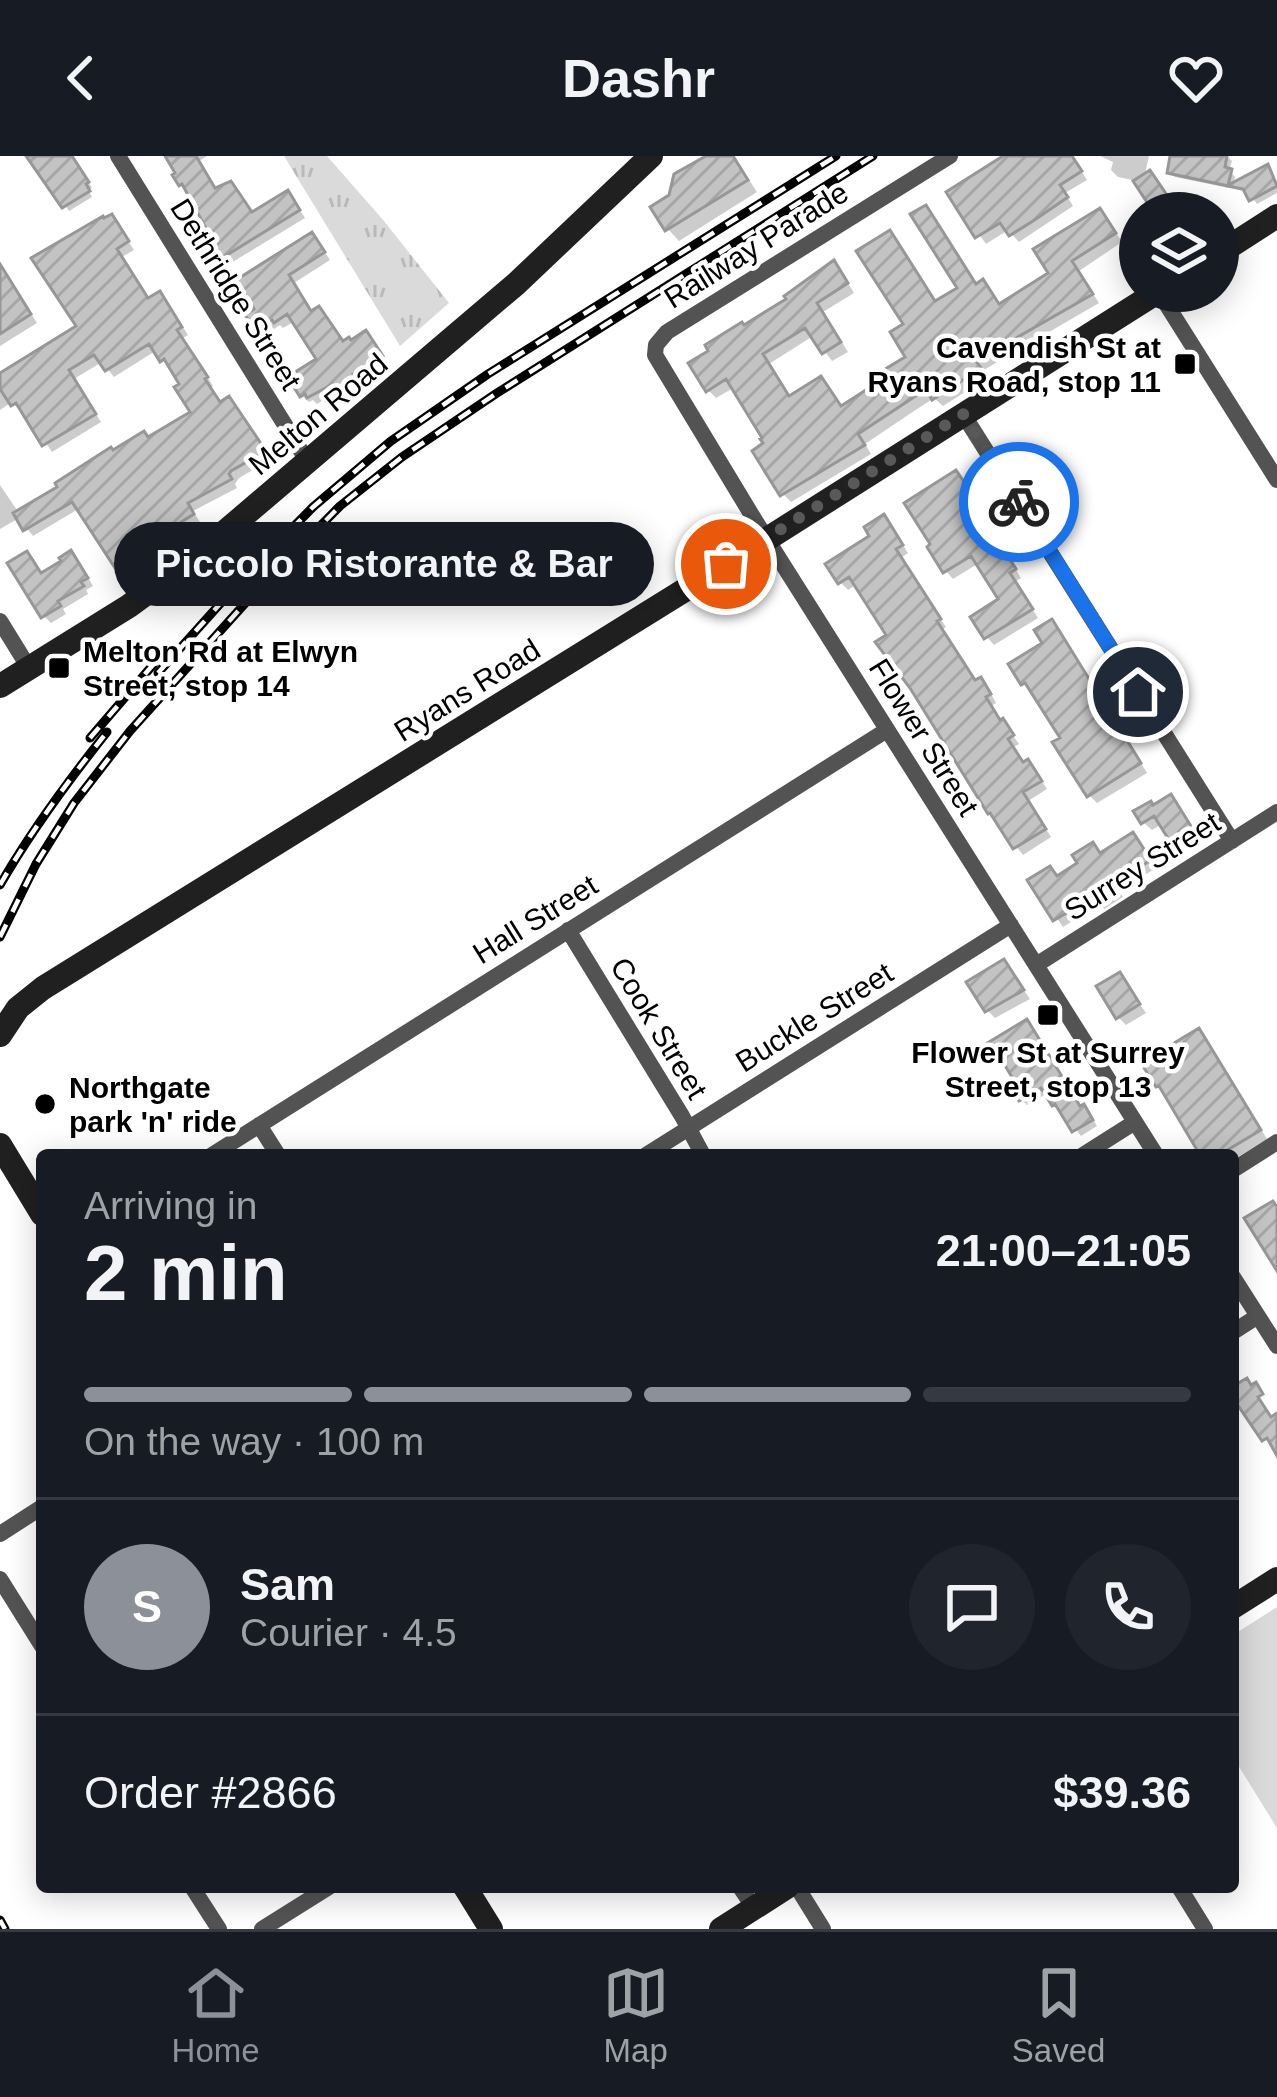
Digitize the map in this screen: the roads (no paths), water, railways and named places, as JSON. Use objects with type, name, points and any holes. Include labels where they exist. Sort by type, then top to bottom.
[{"type":"street","name":"Dethridge Street","points":[[118,156],[308,462]]},
{"type":"street","name":"Melton Road","points":[[0,686],[170,577],[516,284],[651,156]]},
{"type":"street","name":"Railway Parade","points":[[656,345],[667,332],[950,156]]},
{"type":"street","points":[[1239,240],[1277,216]]},
{"type":"street","name":"Ryans Road","points":[[0,1035],[19,1008],[43,988],[1126,312]]},
{"type":"street","points":[[1172,312],[1277,480]]},
{"type":"street","name":"Flower Street","points":[[656,345],[656,360],[1152,1149]]},
{"type":"street","points":[[963,414],[1232,841]]},
{"type":"street","points":[[0,621],[29,668]]},
{"type":"street","name":"Hall Street","points":[[221,1149],[887,730]]},
{"type":"street","name":"Surrey Street","points":[[1036,965],[1277,812]]},
{"type":"street","name":"Buckle Street","points":[[655,1149],[1011,925]]},
{"type":"street","name":"Cook Street","points":[[568,930],[700,1149]]},
{"type":"street","points":[[1093,1149],[1136,1122]]},
{"type":"street","points":[[259,1125],[274,1149]]},
{"type":"street","points":[[1239,1166],[1277,1142]]},
{"type":"street","points":[[0,1145],[36,1204]]},
{"type":"street","points":[[1239,1286],[1277,1346]]},
{"type":"street","points":[[1239,1328],[1258,1316]]},
{"type":"street","points":[[0,1534],[36,1511]]},
{"type":"street","points":[[0,1579],[36,1636]]},
{"type":"street","points":[[1239,1603],[1277,1580]]},
{"type":"street","points":[[196,1893],[219,1929]]},
{"type":"street","points":[[262,1929],[319,1893]]},
{"type":"street","points":[[469,1893],[491,1929]]},
{"type":"street","points":[[800,1893],[824,1929]]},
{"type":"street","points":[[1183,1893],[1205,1929]]},
{"type":"street","points":[[721,1929],[747,1898]]},
{"type":"railway","points":[[158,673],[313,507],[391,441],[488,374],[836,156]]},
{"type":"railway","points":[[0,937],[36,864],[74,803],[130,731],[340,506],[497,393],[873,156]]},
{"type":"railway","points":[[90,738],[164,652]]},
{"type":"railway","points":[[0,885],[50,807],[107,732]]},
{"type":"railway","points":[[0,1920],[5,1929]]},
{"type":"place","name":"Cavendish St at Ryans Road, stop 11","points":[[1185,364]]},
{"type":"place","name":"Piccolo Ristorante & Bar","points":[[726,564]]},
{"type":"place","name":"Melton Rd at Elwyn Street, stop 14","points":[[59,668]]},
{"type":"place","name":"Flower St at Surrey Street, stop 13","points":[[1048,1015]]},
{"type":"place","name":"Northgate park 'n' ride","points":[[45,1104]]}]
